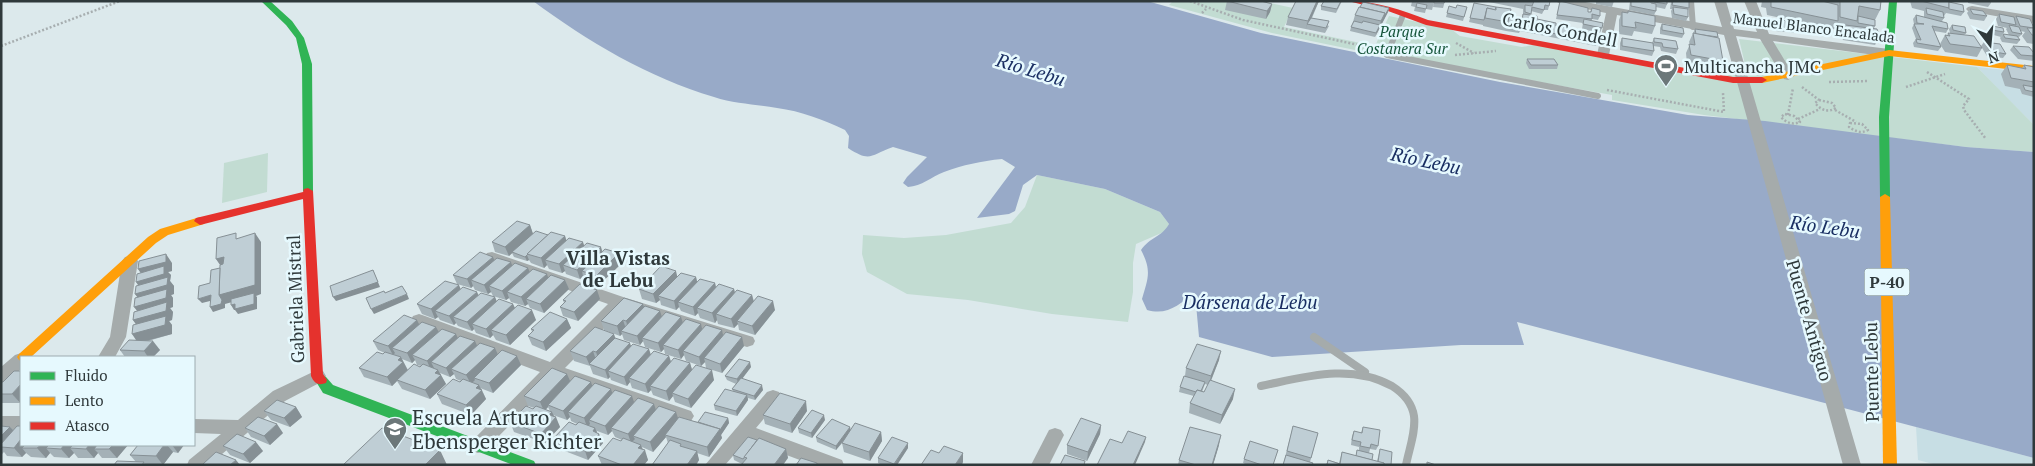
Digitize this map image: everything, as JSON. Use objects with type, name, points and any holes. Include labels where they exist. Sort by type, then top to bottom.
[{"type":"street","name":"Gabriela Mistral","points":[[265,1],[290,23],[300,38],[307,64],[308,194],[317,376],[328,389],[529,465]]},
{"type":"street","name":"Carlos Condell","points":[[1352,1],[1399,9],[1426,22],[1733,80],[1791,79],[1889,53]]},
{"type":"street","name":"Manuel Blanco Encalada","points":[[1561,1],[1618,8],[1693,27],[1765,38],[2034,69]]},
{"type":"street","name":"Puente Antiguo","points":[[1720,1],[1852,465]]},
{"type":"street","points":[[1750,1],[1765,38],[1791,79]]},
{"type":"street","points":[[1604,55],[1618,8]]},
{"type":"street","name":"P-40","points":[[1886,93],[1889,53],[1889,8]]},
{"type":"street","points":[[1972,9],[2034,20]]},
{"type":"street","name":"Puente Lebu","points":[[1886,93],[1884,117],[1890,465]]},
{"type":"street","points":[[24,356],[158,236],[173,228],[308,194]]},
{"type":"street","points":[[492,257],[620,302],[747,341]]},
{"type":"street","points":[[107,356],[114,348],[118,337],[130,261]]},
{"type":"street","points":[[478,446],[620,302]]},
{"type":"street","points":[[420,320],[552,370],[685,416]]},
{"type":"street","points":[[1,378],[20,360]]},
{"type":"street","points":[[196,465],[279,396],[317,376]]},
{"type":"street","points":[[714,465],[773,397]]},
{"type":"street","points":[[1,423],[20,423]]},
{"type":"street","points":[[195,426],[241,427]]},
{"type":"street","points":[[743,431],[835,465]]},
{"type":"street","points":[[1040,465],[1055,435]]},
{"type":"lane","points":[[1691,1],[1693,27]]},
{"type":"lane","points":[[1399,9],[1387,55],[1598,96]]},
{"type":"lane","points":[[1314,337],[1368,375]]},
{"type":"lane","points":[[1261,386],[1330,373],[1352,371],[1387,383],[1398,390],[1411,406],[1414,428],[1406,465]]},
{"type":"path","points":[[1,46],[120,1]]},
{"type":"path","points":[[1202,13],[1206,9]]},
{"type":"path","points":[[1455,54],[1502,50]]},
{"type":"path","points":[[1902,54],[1969,99],[1963,106],[1964,110],[1986,139]]},
{"type":"path","points":[[1886,93],[1953,72]]},
{"type":"path","points":[[1788,115],[1791,79]]},
{"type":"path","points":[[1828,82],[1887,81]]},
{"type":"path","points":[[1820,108],[1816,105],[1816,101],[1832,103],[1836,107],[1834,110]]},
{"type":"path","points":[[1798,119],[1800,122],[1795,124],[1781,118],[1788,115],[1798,119],[1820,108],[1834,110],[1866,127],[1867,131],[1857,131],[1848,125],[1850,123],[1858,123]]},
{"type":"shaded area","points":[[1977,67],[2034,73],[2034,125],[2010,101]]},
{"type":"shaded area","points":[[1916,427],[2034,458],[2034,465],[1937,465],[1918,460]]},
{"type":"green space","name":"Parque Costanera Sur","points":[[1173,1],[1261,1],[1293,8],[1284,27],[1375,46],[1389,16],[1451,29],[1460,36],[1522,47],[1533,45],[1748,77],[1739,39],[1977,67],[2034,125],[2034,152],[1966,147],[1704,115],[1612,100],[1612,95],[1523,79],[1521,84],[1272,33],[1169,5]]},
{"type":"green space","points":[[268,153],[267,192],[222,203],[224,163]]},
{"type":"green space","points":[[1037,175],[1105,189],[1160,212],[1169,224],[1166,231],[1136,244],[1133,263],[1133,292],[1128,322],[1052,314],[968,300],[907,294],[867,272],[862,254],[863,235],[904,238],[946,235],[1011,223],[1025,207]]},
{"type":"water","points":[[533,1],[1147,1],[1261,33],[1500,82],[1688,115],[1765,121],[1966,147],[2034,152],[2034,458],[1517,322],[1524,345],[1461,345],[1272,357],[1199,337],[1195,293],[1173,308],[1161,311],[1147,310],[1142,299],[1148,269],[1141,250],[1148,242],[1163,232],[1169,224],[1160,212],[1105,189],[1037,175],[1023,185],[1015,211],[1009,214],[977,218],[1015,167],[1002,159],[958,167],[918,185],[908,187],[903,183],[927,157],[893,147],[870,156],[862,155],[848,148],[849,136],[845,130],[821,119],[786,109],[737,103],[666,80],[597,44]]},
{"type":"building","points":[[1227,1],[1261,1],[1272,4],[1267,11]]},
{"type":"building","points":[[1296,1],[1317,1],[1308,21],[1288,17]]},
{"type":"building","points":[[1324,1],[1341,1],[1337,9],[1321,6]]},
{"type":"building","points":[[1434,1],[1445,1],[1444,3],[1434,3]]},
{"type":"building","points":[[1534,1],[1550,1],[1549,6],[1545,5],[1544,10],[1532,7],[1531,14],[1525,12],[1525,5],[1532,6]]},
{"type":"building","points":[[1560,1],[1588,8],[1588,12],[1591,12],[1592,8],[1600,10],[1600,16],[1592,14],[1592,19],[1557,15]]},
{"type":"building","points":[[1631,1],[1651,1],[1651,3],[1656,4],[1656,11],[1631,6]]},
{"type":"building","points":[[1667,1],[1667,4],[1654,2]]},
{"type":"building","points":[[1673,1],[1689,1],[1689,8],[1672,5]]},
{"type":"building","points":[[1771,1],[1822,1],[1838,5],[1838,21],[1771,7]]},
{"type":"building","points":[[1840,1],[1881,1],[1880,10],[1859,6],[1857,21],[1840,17]]},
{"type":"building","points":[[1921,1],[1949,1],[1949,8]]},
{"type":"building","points":[[1363,2],[1389,8],[1384,17],[1385,13],[1360,7]]},
{"type":"building","points":[[1949,2],[1963,5],[1964,12],[1949,9]]},
{"type":"building","points":[[1417,3],[1427,5],[1426,9],[1416,7]]},
{"type":"building","points":[[1474,3],[1496,7],[1495,10],[1487,8],[1484,20],[1470,18]]},
{"type":"building","points":[[1457,5],[1467,7],[1464,17],[1447,13],[1449,6],[1456,8]]},
{"type":"building","points":[[1359,7],[1385,13],[1381,21],[1355,15]]},
{"type":"building","points":[[1496,7],[1511,9],[1508,22],[1485,18],[1487,8],[1496,10]]},
{"type":"building","points":[[1673,7],[1688,9],[1688,17],[1674,14]]},
{"type":"building","points":[[1926,8],[1943,12],[1944,18],[1927,14]]},
{"type":"building","points":[[1970,9],[1983,11],[1987,16],[1973,14]]},
{"type":"building","points":[[1628,11],[1655,16],[1655,26],[1635,22],[1636,28],[1622,26],[1622,12],[1628,13]]},
{"type":"building","points":[[1523,14],[1537,16],[1537,19],[1556,23],[1556,26],[1598,34],[1597,42],[1507,26],[1509,17],[1522,20]]},
{"type":"building","points":[[1999,14],[2014,17],[2016,25],[2001,22]]},
{"type":"building","points":[[1916,15],[1947,23],[1948,29],[1932,26],[1941,47],[1917,43],[1916,39],[1921,40],[1914,24],[1924,24],[1917,23]]},
{"type":"building","points":[[1858,16],[1875,20],[1875,26],[1858,23]]},
{"type":"building","points":[[2016,16],[2030,19],[2034,28],[2020,26]]},
{"type":"building","points":[[1311,18],[1329,21],[1326,28],[1307,24]]},
{"type":"building","points":[[1584,19],[1603,23],[1602,28],[1583,24]]},
{"type":"building","points":[[1774,20],[1795,21],[1799,29],[1779,27]]},
{"type":"building","points":[[1354,21],[1380,25],[1376,33],[1351,27]]},
{"type":"building","points":[[1662,24],[1683,28],[1684,34],[1662,30]]},
{"type":"building","points":[[1845,25],[1877,29],[1880,37],[1847,31]]},
{"type":"building","points":[[1952,25],[1965,27],[1966,33],[1953,30]]},
{"type":"building","points":[[2009,25],[2019,27],[2022,34],[2012,32]]},
{"type":"building","points":[[1992,26],[2003,28],[2004,32],[1992,30]]},
{"type":"building","points":[[2027,28],[2034,28],[2034,35],[2032,35]]},
{"type":"building","points":[[1695,29],[1717,32],[1718,37],[1696,34]]},
{"type":"building","points":[[1693,33],[1719,38],[1723,61],[1691,55],[1689,44],[1695,45]]},
{"type":"building","points":[[1948,33],[1974,36],[1982,48],[1950,44],[1945,35],[1950,36]]},
{"type":"building","points":[[2003,34],[2017,36],[2020,40],[2005,38]]},
{"type":"building","points":[[1622,38],[1653,43],[1654,51],[1622,46]]},
{"type":"building","points":[[1654,38],[1676,41],[1678,49],[1663,47],[1662,43],[1654,42]]},
{"type":"building","points":[[1984,42],[2000,44],[2006,54],[1990,51]]},
{"type":"building","points":[[2013,46],[2029,47],[2034,56],[2021,55]]},
{"type":"building","points":[[1527,59],[1554,59],[1558,65],[1531,65]]},
{"type":"building","points":[[2007,65],[2026,69],[2024,65],[2034,67],[2034,82],[2011,78]]},
{"type":"building","points":[[2023,85],[2034,87],[2034,92],[2025,90]]},
{"type":"building","points":[[517,221],[530,225],[505,247],[492,242]]},
{"type":"building","points":[[536,231],[548,235],[525,257],[512,252]]},
{"type":"building","points":[[551,232],[565,236],[541,258],[527,254]]},
{"type":"building","points":[[236,233],[236,239],[255,233],[255,285],[219,295],[220,265],[223,264],[224,257],[216,259],[217,238]]},
{"type":"building","points":[[569,238],[583,242],[559,264],[545,260]]},
{"type":"building","points":[[587,243],[601,247],[577,270],[563,265]]},
{"type":"building","points":[[605,249],[619,253],[596,276],[582,271]]},
{"type":"building","points":[[480,252],[493,257],[467,279],[453,275]]},
{"type":"building","points":[[166,254],[166,262],[138,269],[139,261]]},
{"type":"building","points":[[497,258],[511,262],[484,285],[471,280]]},
{"type":"building","points":[[515,263],[528,268],[502,291],[489,286]]},
{"type":"building","points":[[164,266],[164,274],[136,282],[137,274]]},
{"type":"building","points":[[661,266],[676,271],[653,294],[639,289]]},
{"type":"building","points":[[220,268],[219,295],[222,300],[221,304],[210,307],[211,295],[198,299],[199,286],[210,283],[211,270]]},
{"type":"building","points":[[533,269],[547,274],[521,297],[507,292]]},
{"type":"building","points":[[373,270],[378,282],[333,297],[330,286]]},
{"type":"building","points":[[681,273],[696,277],[674,301],[658,296]]},
{"type":"building","points":[[551,275],[565,280],[540,304],[526,299]]},
{"type":"building","points":[[168,277],[167,285],[135,294],[136,286]]},
{"type":"building","points":[[700,279],[715,283],[693,307],[678,302]]},
{"type":"building","points":[[445,281],[459,285],[431,309],[417,304]]},
{"type":"building","points":[[580,284],[597,290],[574,312],[560,307],[566,301],[563,300]]},
{"type":"building","points":[[719,284],[734,289],[712,313],[697,308]]},
{"type":"building","points":[[402,286],[407,294],[371,309],[366,298]]},
{"type":"building","points":[[463,287],[477,292],[449,316],[435,311]]},
{"type":"building","points":[[167,289],[166,298],[134,307],[135,298]]},
{"type":"building","points":[[737,290],[752,295],[731,319],[716,314]]},
{"type":"building","points":[[254,293],[254,304],[235,309],[235,304],[231,305],[231,299]]},
{"type":"building","points":[[481,293],[495,297],[467,322],[453,317]]},
{"type":"building","points":[[758,296],[773,301],[752,326],[737,321]]},
{"type":"building","points":[[624,298],[643,304],[626,321],[623,320],[617,326],[601,321]]},
{"type":"building","points":[[499,299],[513,304],[486,329],[472,324]]},
{"type":"building","points":[[167,302],[166,311],[133,320],[134,312]]},
{"type":"building","points":[[518,305],[532,310],[506,335],[491,330]]},
{"type":"building","points":[[645,306],[660,311],[637,336],[621,331]]},
{"type":"building","points":[[550,312],[567,319],[543,342],[528,336],[534,330],[531,329]]},
{"type":"building","points":[[666,312],[681,317],[658,343],[642,338]]},
{"type":"building","points":[[404,315],[417,320],[388,346],[373,341]]},
{"type":"building","points":[[166,316],[165,325],[132,334],[133,325]]},
{"type":"building","points":[[686,319],[701,324],[678,350],[663,345]]},
{"type":"building","points":[[422,322],[436,327],[407,353],[392,348]]},
{"type":"building","points":[[706,325],[722,330],[699,357],[683,351]]},
{"type":"building","points":[[595,327],[614,334],[596,352],[593,351],[586,357],[570,351]]},
{"type":"building","points":[[442,329],[456,334],[427,361],[412,355]]},
{"type":"building","points":[[726,332],[742,337],[720,364],[704,358]]},
{"type":"building","points":[[460,336],[475,341],[446,368],[431,362]]},
{"type":"building","points":[[615,338],[630,343],[605,370],[589,364]]},
{"type":"building","points":[[129,340],[153,341],[144,351],[120,350]]},
{"type":"building","points":[[480,343],[495,348],[466,375],[451,369]]},
{"type":"building","points":[[633,344],[649,349],[624,377],[608,371]]},
{"type":"building","points":[[1197,344],[1221,351],[1211,376],[1186,368]]},
{"type":"building","points":[[502,350],[517,356],[489,383],[474,378]]},
{"type":"building","points":[[654,351],[669,356],[645,384],[629,378]]},
{"type":"building","points":[[377,352],[383,354],[385,352],[401,357],[398,360],[403,362],[387,377],[359,368]]},
{"type":"building","points":[[674,358],[690,363],[666,391],[650,386]]},
{"type":"building","points":[[739,359],[750,362],[737,379],[725,376]]},
{"type":"building","points":[[414,364],[420,367],[423,364],[438,370],[435,373],[441,375],[425,390],[397,380]]},
{"type":"building","points":[[696,365],[712,370],[688,399],[672,393]]},
{"type":"building","points":[[552,368],[567,374],[540,402],[524,396]]},
{"type":"building","points":[[14,371],[20,371],[20,385],[12,394],[1,394],[1,382]]},
{"type":"building","points":[[575,376],[591,382],[563,411],[548,405]]},
{"type":"building","points":[[1184,376],[1205,382],[1201,391],[1197,390],[1196,392],[1180,387]]},
{"type":"building","points":[[741,378],[762,385],[754,396],[732,389]]},
{"type":"building","points":[[453,379],[460,382],[463,379],[479,385],[476,388],[482,390],[466,405],[437,394]]},
{"type":"building","points":[[1210,380],[1235,389],[1222,415],[1190,403],[1197,390],[1204,392]]},
{"type":"building","points":[[595,383],[611,389],[584,418],[568,412]]},
{"type":"building","points":[[725,389],[747,395],[736,411],[714,405]]},
{"type":"building","points":[[615,390],[632,396],[605,426],[589,420]]},
{"type":"building","points":[[780,393],[806,401],[790,424],[763,415]]},
{"type":"building","points":[[638,398],[654,404],[628,434],[611,428]]},
{"type":"building","points":[[277,400],[296,407],[284,418],[264,411]]},
{"type":"building","points":[[526,406],[533,409],[536,406],[552,412],[549,415],[556,417],[541,434],[510,422]]},
{"type":"building","points":[[659,406],[676,412],[650,442],[633,436]]},
{"type":"building","points":[[812,410],[824,415],[811,433],[798,428]]},
{"type":"building","points":[[705,412],[728,418],[720,430],[698,422]]},
{"type":"building","points":[[258,417],[277,424],[264,436],[245,428]]},
{"type":"building","points":[[679,417],[720,429],[707,447],[665,435]]},
{"type":"building","points":[[1081,418],[1101,425],[1088,452],[1067,445]]},
{"type":"building","points":[[832,419],[850,427],[836,446],[816,437]]},
{"type":"building","points":[[569,422],[576,425],[579,422],[595,428],[593,431],[599,434],[585,451],[553,439]]},
{"type":"building","points":[[855,423],[881,432],[869,452],[842,443]]},
{"type":"building","points":[[1,426],[10,427],[1,436]]},
{"type":"building","points":[[17,426],[20,426],[20,440],[14,448],[1,447],[1,444]]},
{"type":"building","points":[[1293,426],[1318,433],[1311,458],[1287,451]]},
{"type":"building","points":[[1190,427],[1221,435],[1212,465],[1196,465],[1179,460]]},
{"type":"building","points":[[1363,427],[1380,430],[1378,446],[1371,444],[1370,448],[1360,446],[1361,442],[1352,440],[1354,431],[1362,433]]},
{"type":"building","name":"Escuela Arturo Ebensperger Richter","points":[[382,428],[440,450],[425,465],[343,465]]},
{"type":"building","points":[[1128,431],[1146,437],[1133,465],[1097,465],[1110,439],[1122,443]]},
{"type":"building","points":[[237,434],[256,442],[243,454],[223,446]]},
{"type":"building","points":[[748,437],[757,440],[743,459],[733,455]]},
{"type":"building","points":[[892,437],[908,443],[894,464],[878,458]]},
{"type":"building","points":[[613,438],[621,441],[623,438],[641,445],[638,448],[645,450],[633,465],[622,465],[598,456]]},
{"type":"building","points":[[759,438],[786,449],[774,465],[741,465],[747,458],[744,457]]},
{"type":"building","points":[[670,440],[681,444],[680,446],[697,451],[687,465],[652,465]]},
{"type":"building","points":[[1250,441],[1278,450],[1273,465],[1262,465],[1244,459]]},
{"type":"building","points":[[24,446],[40,446],[37,448],[22,448]]},
{"type":"building","points":[[48,446],[63,446],[61,449],[46,448]]},
{"type":"building","points":[[72,446],[88,446],[86,449],[70,448]]},
{"type":"building","points":[[96,446],[112,446],[109,449],[94,449]]},
{"type":"building","points":[[137,446],[163,446],[156,456],[130,455]]},
{"type":"building","points":[[944,446],[963,453],[955,465],[921,465],[931,450],[939,453]]},
{"type":"building","points":[[1380,449],[1392,452],[1391,465],[1384,465],[1384,463],[1378,462]]},
{"type":"building","points":[[1357,450],[1373,454],[1372,460],[1356,456]]},
{"type":"building","points":[[216,452],[236,460],[230,465],[203,464]]},
{"type":"building","points":[[1342,452],[1384,463],[1384,465],[1327,465],[1328,460],[1340,464]]},
{"type":"building","points":[[1065,455],[1085,461],[1084,465],[1060,465]]},
{"type":"building","points":[[1286,455],[1313,463],[1312,465],[1283,465]]},
{"type":"building","points":[[801,458],[817,463],[817,465],[796,465]]},
{"type":"building","points":[[117,461],[144,462],[142,465],[114,465]]},
{"type":"traffic: fast","points":[[265,1],[289,23],[300,38],[307,64],[308,191]]},
{"type":"traffic: fast","points":[[1885,197],[1884,117],[1893,1]]},
{"type":"traffic: fast","points":[[321,380],[328,389],[529,465]]},
{"type":"traffic: slow","points":[[1762,80],[1889,53],[2034,69]]},
{"type":"traffic: slow","points":[[1885,197],[1890,465]]},
{"type":"traffic: slow","points":[[24,356],[152,240],[164,232],[200,221]]},
{"type":"traffic: jam","points":[[1352,1],[1390,9],[1426,22],[1733,80],[1762,80]]},
{"type":"traffic: jam","points":[[308,191],[317,376],[321,380]]},
{"type":"traffic: jam","points":[[200,221],[308,194]]},
{"type":"place","name":"Multicancha JMC","points":[[1666,87]]},
{"type":"place","name":"Escuela Arturo Ebensperger Richter","points":[[395,450]]},
{"type":"district","name":"Villa Vistas de Lebu","points":[[618,268]]},
{"type":"water label","name":"Río Lebu","points":[[1031,69]]},
{"type":"water label","name":"Río Lebu","points":[[1426,160]]},
{"type":"water label","name":"Río Lebu","points":[[1825,226]]},
{"type":"water label","name":"Dársena de Lebu","points":[[1250,301]]}]
